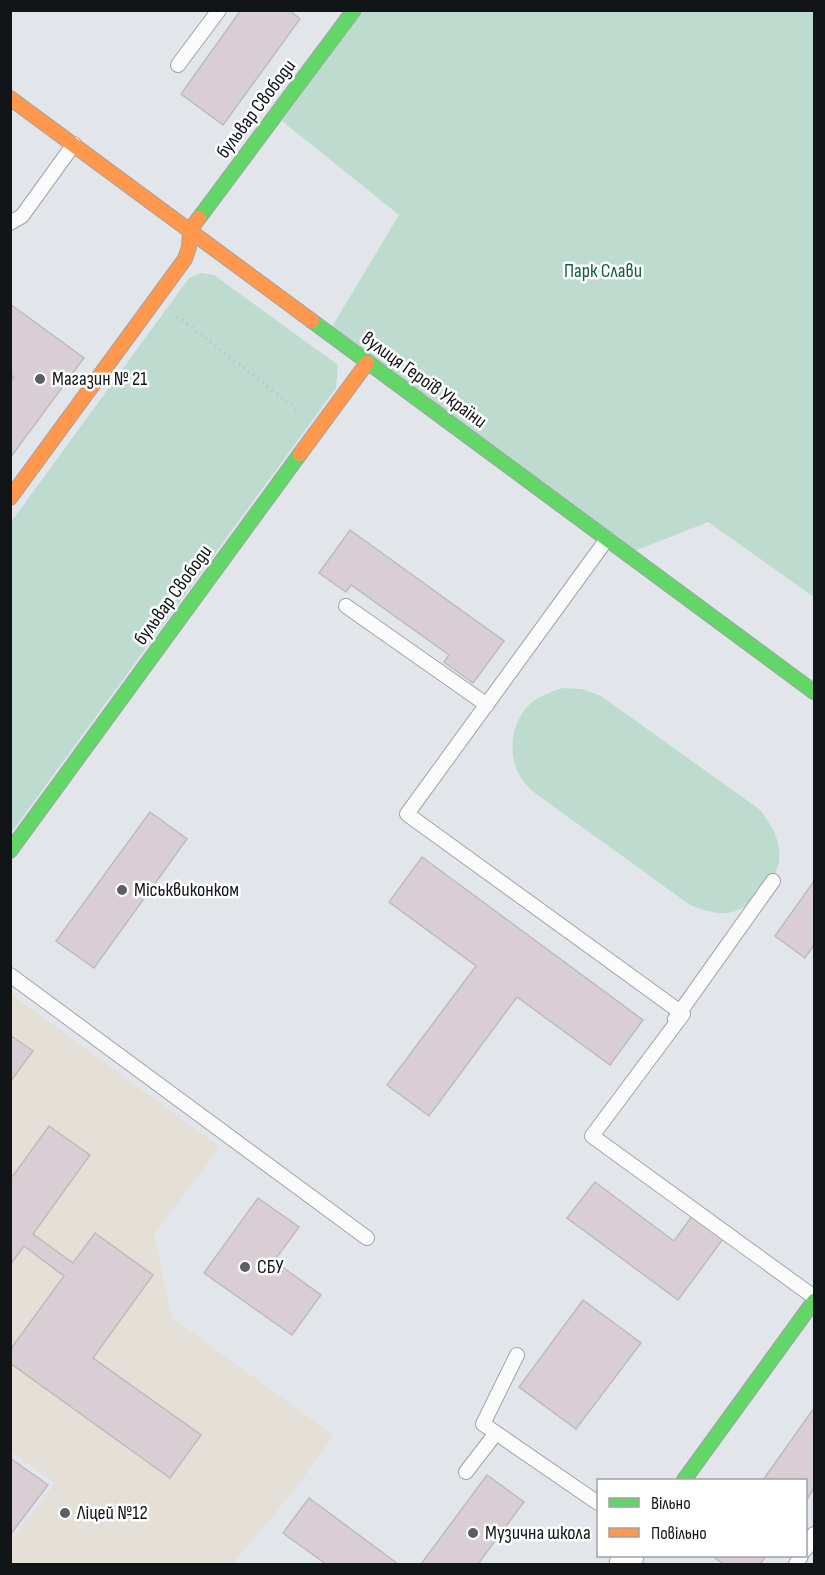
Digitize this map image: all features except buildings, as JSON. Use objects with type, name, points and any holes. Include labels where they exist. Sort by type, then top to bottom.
[{"type":"street","name":"бульвар Свободи","points":[[10,498],[185,259],[189,247],[190,230],[354,10]]},
{"type":"street","name":"вулиця Героїв України","points":[[10,98],[814,692]]},
{"type":"street","name":"бульвар Свободи","points":[[10,851],[367,363]]},
{"type":"street","points":[[685,1479],[814,1299]]},
{"type":"lane","points":[[178,65],[219,10]]},
{"type":"lane","points":[[10,223],[22,216],[74,144]]},
{"type":"lane","points":[[592,1136],[683,1014],[407,814],[607,539]]},
{"type":"lane","points":[[346,606],[487,705]]},
{"type":"lane","points":[[592,1136],[773,880]]},
{"type":"lane","points":[[10,975],[367,1238]]},
{"type":"lane","points":[[592,1136],[814,1299]]},
{"type":"lane","points":[[517,1355],[483,1424],[597,1502]]},
{"type":"lane","points":[[466,1472],[496,1433]]},
{"type":"path","points":[[155,300],[320,427]]},
{"type":"shaded area","points":[[11,994],[220,1147],[154,1235],[172,1318],[333,1435],[296,1488],[233,1564],[11,1564],[10,1542],[55,1483],[11,1452]]},
{"type":"green space","name":"Парк Слави","points":[[363,11],[814,11],[814,597],[708,522],[627,554],[330,330],[399,215],[282,121]]},
{"type":"green space","points":[[201,273],[214,275],[338,365],[336,388],[11,833],[11,522],[189,278]]},
{"type":"green space","points":[[563,688],[582,689],[601,696],[759,809],[773,830],[779,850],[776,871],[771,882],[762,892],[745,906],[729,913],[712,912],[690,905],[535,793],[523,781],[517,771],[513,751],[514,731],[518,721],[533,702]]},
{"type":"traffic: fast","points":[[199,218],[354,10]]},
{"type":"traffic: fast","points":[[312,321],[814,692]]},
{"type":"traffic: fast","points":[[10,851],[300,454]]},
{"type":"traffic: fast","points":[[685,1479],[814,1301]]},
{"type":"traffic: slow","points":[[10,98],[312,321]]},
{"type":"traffic: slow","points":[[10,498],[185,259],[189,247],[190,230],[199,218]]},
{"type":"traffic: slow","points":[[300,454],[367,363]]},
{"type":"place","name":"Магазин № 21","points":[[40,379]]},
{"type":"place","name":"Міськвиконком","points":[[122,890]]},
{"type":"place","name":"СБУ","points":[[245,1267]]},
{"type":"place","name":"Ліцей №12","points":[[65,1513]]},
{"type":"place","name":"Музична школа","points":[[473,1533]]}]
